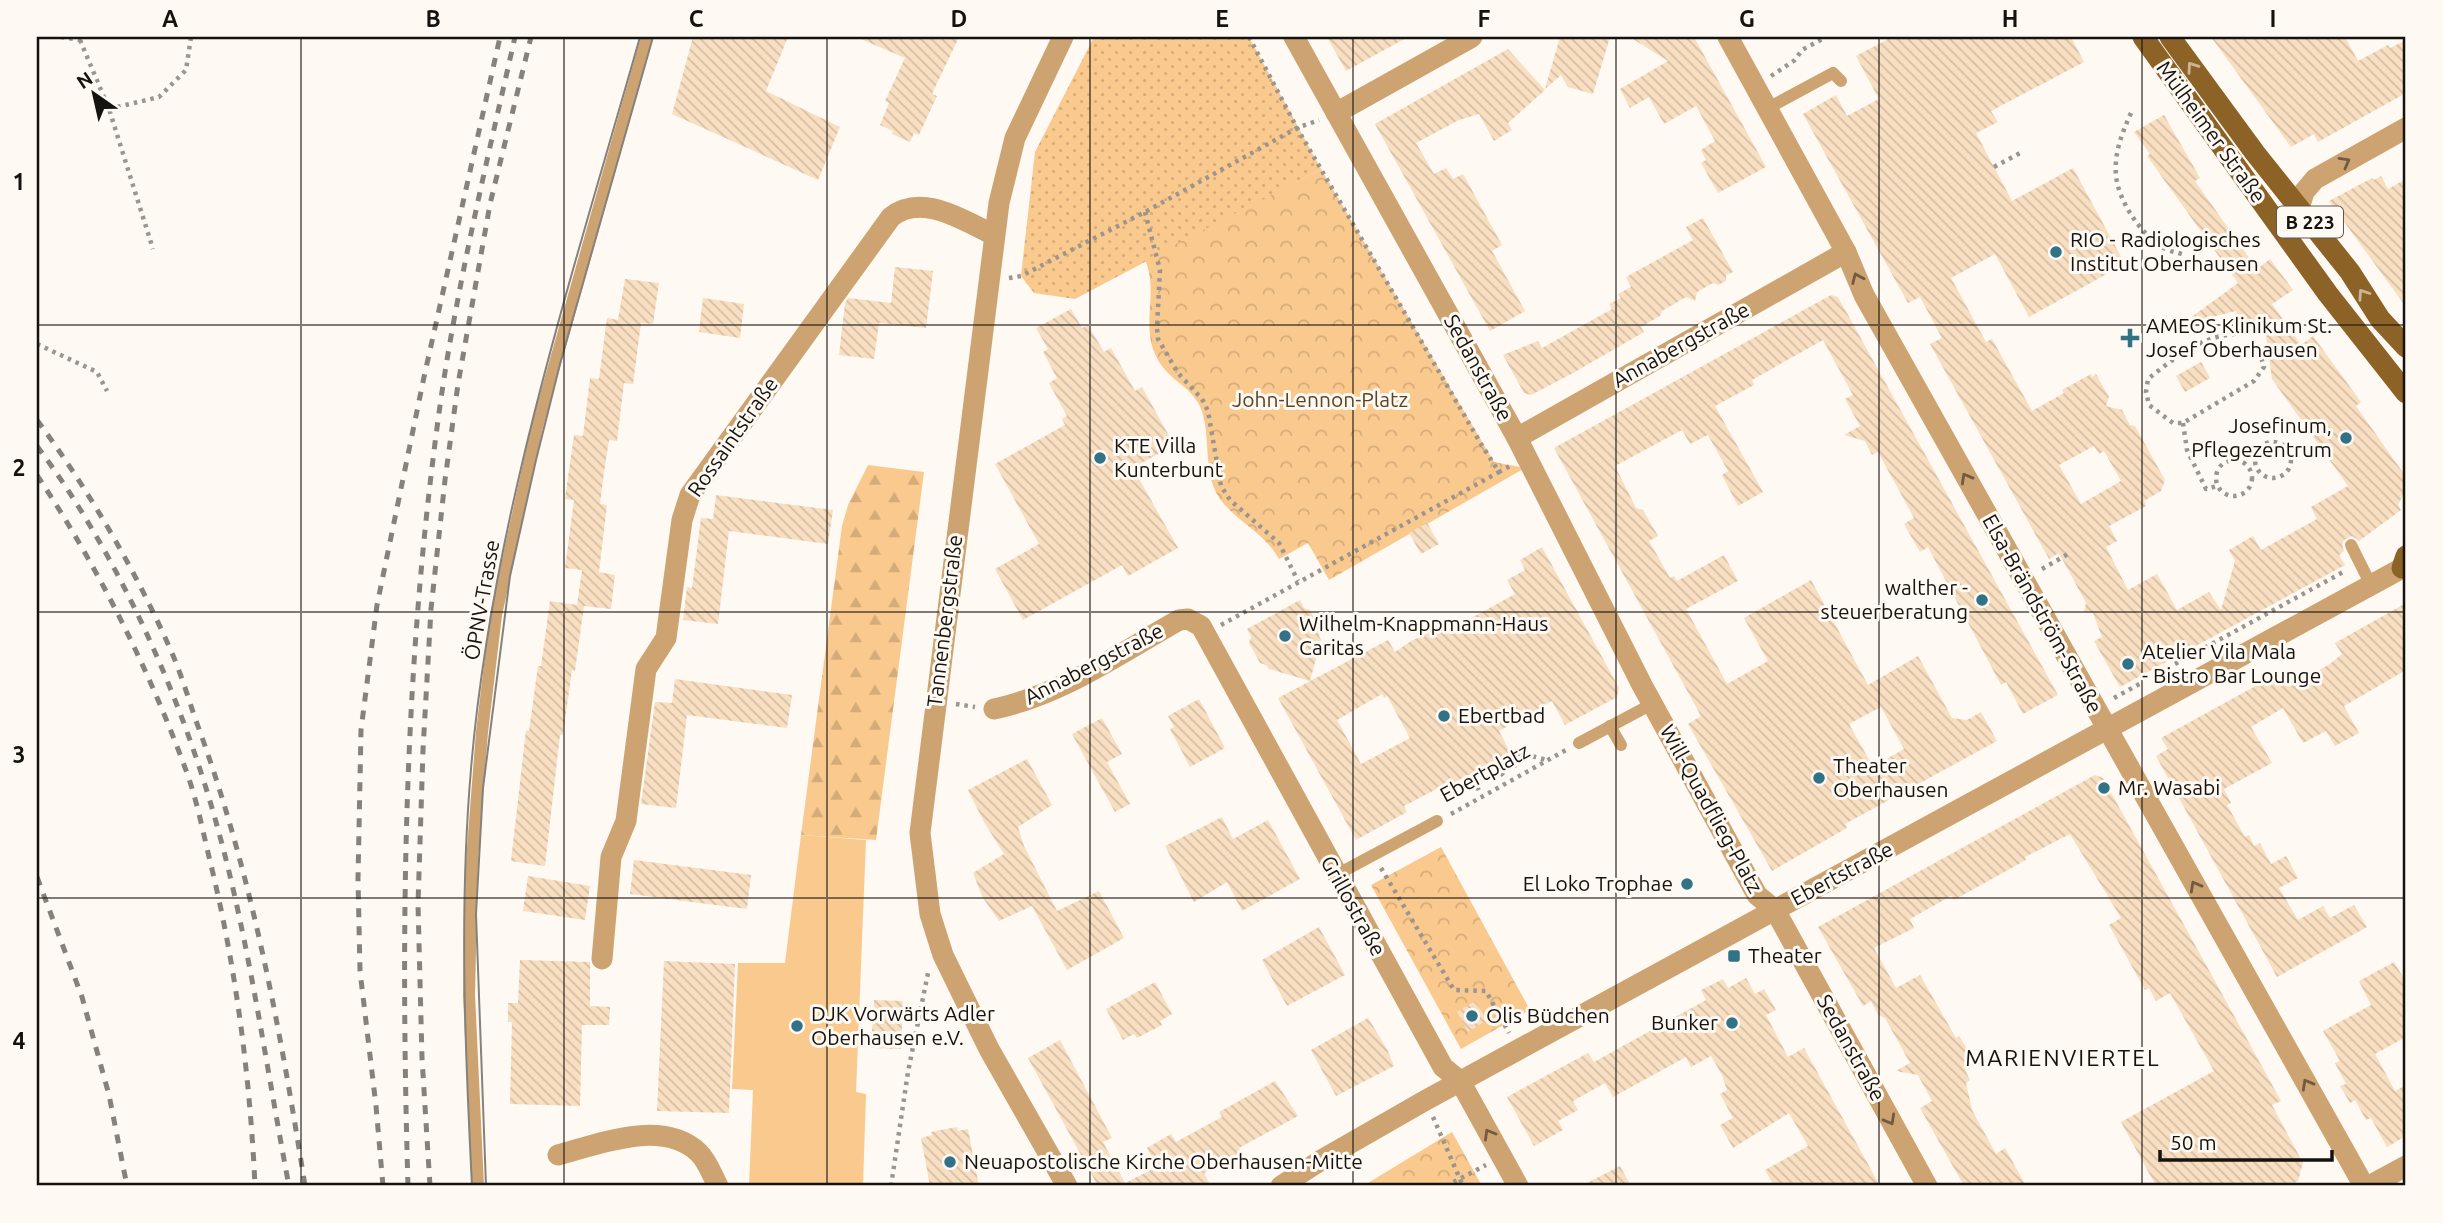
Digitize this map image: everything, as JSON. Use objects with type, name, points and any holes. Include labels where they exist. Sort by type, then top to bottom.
[{"type":"main road","name":"Mülheimer Straße","points":[[2143,37],[2328,294],[2406,393]]},
{"type":"main road","name":"Mülheimer Straße","points":[[2170,37],[2248,144],[2350,272],[2381,319],[2406,347]]},
{"type":"street","name":"Tannenbergstraße","points":[[1063,37],[1015,138],[1006,169],[994,235],[920,833],[927,894],[936,935],[959,991],[1067,1186]]},
{"type":"street","name":"Sedanstraße","points":[[1294,37],[1522,447],[1652,704]]},
{"type":"street","points":[[1336,113],[1472,37]]},
{"type":"street","name":"Elsa-Brändström-Straße","points":[[1728,37],[1846,252],[1864,295],[2093,706],[2367,1186]]},
{"type":"street","points":[[2299,208],[2304,192],[2315,179],[2406,128]]},
{"type":"street","name":"Rossaintstraße","points":[[602,959],[611,857],[626,821],[646,669],[666,638],[682,520],[690,495],[891,217],[903,210],[925,206],[994,235]]},
{"type":"street","name":"Annabergstraße","points":[[1522,447],[1846,252]]},
{"type":"street","name":"Ebertstraße","points":[[1281,1186],[1426,1100],[2107,730],[2371,585],[2405,563]]},
{"type":"street","name":"Annabergstraße","points":[[994,709],[1051,692],[1179,620],[1200,627]]},
{"type":"street","name":"Grillostraße","points":[[1200,627],[1443,1067],[1460,1082],[1518,1186]]},
{"type":"street","name":"Will-Quadflieg-Platz","points":[[1652,704],[1757,895],[1774,910]]},
{"type":"street","name":"Sedanstraße","points":[[1774,910],[1927,1186]]},
{"type":"street","points":[[558,1155],[622,1138],[678,1138],[700,1154],[718,1186]]},
{"type":"street","points":[[1051,1161],[1052,1186]]},
{"type":"street","points":[[2367,1186],[2406,1166]]},
{"type":"lane","name":"ÖPNV-Trasse","points":[[478,1186],[469,995],[472,861],[482,733],[496,615],[537,427],[647,37]]},
{"type":"lane","points":[[1768,108],[1833,73],[1841,81]]},
{"type":"lane","points":[[2351,545],[2371,585]]},
{"type":"lane","points":[[1579,743],[1652,704]]},
{"type":"lane","points":[[1610,726],[1620,745]]},
{"type":"lane","name":"Ebertplatz","points":[[1336,875],[1437,821]]},
{"type":"path","points":[[61,37],[81,38],[109,109],[153,249]]},
{"type":"path","points":[[109,109],[159,97],[186,70],[191,37]]},
{"type":"path","points":[[1249,37],[1297,128],[1499,472]]},
{"type":"path","points":[[1780,71],[1795,60],[1802,50],[1826,37]]},
{"type":"path","points":[[989,282],[1021,276],[1145,212],[1297,128],[1336,113]]},
{"type":"path","points":[[2131,113],[2117,145],[2116,176],[2123,200],[2147,235],[2160,247],[2182,254]]},
{"type":"path","points":[[1994,167],[2024,151]]},
{"type":"path","points":[[1145,212],[1160,270],[1158,338],[1178,373],[1202,399],[1208,411],[1221,486],[1230,500],[1279,543],[1298,581]]},
{"type":"path","points":[[2259,350],[2264,367],[2254,381],[2183,423],[2173,423],[2148,405],[2148,379],[2165,365],[2202,342],[2221,336],[2266,330]]},
{"type":"path","points":[[37,344],[97,372],[107,391]]},
{"type":"path","points":[[2183,423],[2187,450],[2206,489],[2217,486]]},
{"type":"path","points":[[2254,469],[2252,485],[2242,495],[2228,496],[2217,486],[2217,472],[2227,461],[2241,461],[2254,469],[2267,478],[2274,479],[2281,477],[2291,467],[2290,453],[2280,443],[2266,443],[2256,454],[2254,469]]},
{"type":"path","points":[[1200,627],[1298,581],[1499,472],[1522,447]]},
{"type":"path","points":[[2023,580],[2068,554]]},
{"type":"path","points":[[2175,665],[2360,563]]},
{"type":"path","points":[[2093,706],[2151,678]]},
{"type":"path","points":[[935,700],[994,709]]},
{"type":"path","name":"Ebertplatz","points":[[1437,821],[1579,743]]},
{"type":"path","points":[[1461,792],[1474,778],[1520,753],[1548,760]]},
{"type":"path","points":[[1495,766],[1518,765]]},
{"type":"path","points":[[1495,766],[1506,778]]},
{"type":"path","points":[[1474,778],[1480,793]]},
{"type":"path","points":[[1374,856],[1454,990],[1486,991],[1518,1050]]},
{"type":"path","points":[[891,1186],[908,1072],[936,935]]},
{"type":"path","points":[[1426,1100],[1462,1186]]},
{"type":"path","points":[[1446,1186],[1502,1156]]},
{"type":"green space","points":[[1094,37],[1249,37],[1321,169],[1075,299],[1034,293],[1021,276],[1035,152]]},
{"type":"green space","name":"John-Lennon-Platz","points":[[1321,169],[1494,462],[1525,468],[1329,580],[1308,543],[1279,559],[1266,542],[1220,499],[1210,476],[1202,412],[1192,394],[1163,367],[1153,349],[1149,327],[1150,282],[1145,260]]},
{"type":"green space","points":[[868,465],[924,472],[876,840],[801,835],[842,526],[848,505]]},
{"type":"green space","name":"DJK Vorwärts Adler Oberhausen e.V.","points":[[801,835],[866,840],[856,1092],[866,1094],[863,1186],[749,1186],[753,1090],[732,1089],[738,963],[785,963]]},
{"type":"green space","points":[[1441,847],[1530,1010],[1461,1049],[1371,885]]},
{"type":"green space","points":[[1452,1132],[1482,1186],[1363,1186]]},
{"type":"building","points":[[693,37],[788,37],[766,91],[840,127],[818,180],[672,114]]},
{"type":"building","points":[[856,37],[959,37],[932,94],[937,96],[919,135],[914,133],[910,142],[880,125],[889,103],[885,101],[905,58]]},
{"type":"building","points":[[1327,37],[1408,37],[1346,71]]},
{"type":"building","points":[[1560,37],[1610,37],[1593,94],[1568,87],[1561,75],[1545,89]]},
{"type":"building","points":[[1630,37],[1694,37],[1766,167],[1718,193],[1701,163],[1706,160],[1701,150],[1715,141],[1696,106],[1664,124],[1649,97],[1630,108],[1620,89],[1668,61]]},
{"type":"building","points":[[1892,37],[2071,37],[2084,62],[1991,111],[1998,122],[1976,133],[2012,201],[2073,168],[2125,264],[2029,317],[1995,254],[1951,278],[1986,342],[1992,339],[2032,411],[2064,393],[2062,390],[2091,374],[2092,377],[2096,374],[2109,397],[2106,406],[2122,410],[2130,425],[2135,426],[2165,480],[2161,491],[2144,501],[2146,506],[2109,526],[2117,541],[2106,547],[2128,590],[2157,574],[2177,610],[2209,592],[2221,610],[2235,561],[2229,550],[2253,536],[2261,550],[2317,519],[2311,507],[2348,486],[2272,379],[2264,322],[2238,326],[2236,311],[2182,324],[2238,283],[2147,156],[2150,154],[2134,132],[2164,115],[2200,178],[2195,181],[2257,269],[2270,259],[2293,290],[2272,304],[2301,345],[2313,336],[2361,402],[2356,406],[2404,474],[2405,491],[2398,505],[2401,510],[2359,541],[2352,536],[2344,540],[2344,551],[2339,555],[2345,565],[2120,687],[2094,641],[2102,637],[2093,613],[2084,612],[2086,603],[2059,553],[2049,559],[1930,344],[1942,338],[1920,297],[1908,303],[1803,114],[1836,95],[1847,116],[1879,99],[1856,56]],"holes":[[[2094,446],[2099,454],[2104,451],[2121,481],[2081,504],[2059,465]]]},
{"type":"building","points":[[2211,37],[2345,37],[2358,61],[2388,45],[2390,48],[2406,40],[2406,93],[2318,142],[2314,134],[2291,147]]},
{"type":"building","points":[[1508,49],[1545,90],[1508,123],[1512,130],[1494,141],[1479,114],[1459,120],[1416,143],[1434,174],[1446,168],[1453,179],[1463,174],[1502,245],[1492,251],[1525,311],[1490,331],[1375,124]]},
{"type":"building","points":[[2381,176],[2388,189],[2406,179],[2406,307],[2329,201]]},
{"type":"building","points":[[1703,218],[1733,272],[1726,275],[1726,281],[1718,285],[1713,283],[1697,292],[1695,301],[1686,297],[1662,311],[1660,316],[1641,327],[1644,332],[1573,373],[1531,395],[1524,393],[1503,355],[1538,341],[1542,348],[1612,309],[1609,304],[1621,298],[1618,294],[1631,287],[1626,277],[1693,240],[1686,227]]},
{"type":"building","points":[[895,267],[933,271],[926,328],[879,323],[874,359],[839,355],[845,303],[848,298],[891,303]]},
{"type":"building","points":[[625,279],[659,283],[653,324],[641,323],[633,384],[624,383],[617,441],[609,440],[604,472],[600,504],[607,505],[599,572],[615,575],[611,609],[584,606],[575,671],[572,670],[563,735],[560,735],[545,866],[511,861],[526,730],[529,731],[550,601],[577,605],[582,570],[565,568],[574,500],[565,499],[574,435],[583,436],[590,378],[599,379],[607,318],[618,320]]},
{"type":"building","points":[[1831,295],[1838,297],[2058,695],[2023,714],[2006,682],[2001,685],[1928,547],[1920,552],[1904,524],[1914,518],[1878,452],[1872,455],[1865,441],[1844,435],[1860,426],[1845,399],[1853,395],[1823,340],[1752,380],[1754,385],[1715,406],[1763,492],[1738,506],[1722,475],[1728,471],[1708,435],[1690,444],[1682,430],[1615,466],[1636,508],[1643,510],[1658,536],[1649,541],[1670,578],[1674,576],[1677,581],[1724,555],[1738,581],[1686,609],[1727,684],[1768,661],[1744,618],[1811,580],[1868,685],[1918,656],[1952,718],[1967,720],[1981,712],[1997,741],[1845,824],[1847,828],[1772,871],[1688,724],[1701,716],[1554,448]],"holes":[[[1881,707],[1904,749],[1873,767],[1849,724]]]},
{"type":"building","points":[[703,298],[744,304],[740,338],[699,332]]},
{"type":"building","points":[[1071,309],[1082,328],[1088,325],[1104,352],[1111,348],[1135,391],[1142,387],[1174,445],[1133,468],[1178,548],[1128,576],[1122,565],[1023,620],[995,569],[1039,544],[995,464],[1065,425],[1062,419],[1067,416],[1049,383],[1057,378],[1043,352],[1048,349],[1036,328]]},
{"type":"building","points":[[2201,362],[2210,378],[2185,392],[2176,376]]},
{"type":"building","points":[[716,495],[833,510],[828,544],[729,531],[718,624],[683,620],[687,587],[692,588],[701,518],[713,519]]},
{"type":"building","points":[[1427,523],[1439,544],[1421,554],[1409,533]]},
{"type":"building","points":[[1542,547],[1619,688],[1617,697],[1565,725],[1552,701],[1499,731],[1510,752],[1496,760],[1497,762],[1404,806],[1407,812],[1356,840],[1278,698],[1388,640],[1395,652],[1441,627],[1444,633],[1515,594],[1507,580],[1525,570],[1520,560]],"holes":[[[1382,694],[1384,698],[1387,696],[1410,738],[1361,764],[1337,720]]]},
{"type":"building","name":"Wilhelm-Knappmann-Haus Caritas","points":[[1300,600],[1304,608],[1310,610],[1321,630],[1321,640],[1310,681],[1269,669],[1260,663],[1249,643],[1251,637],[1247,629]]},
{"type":"building","points":[[2406,603],[2406,670],[2344,706],[2359,733],[2335,746],[2326,731],[2303,743],[2283,708],[2251,727],[2272,763],[2224,789],[2231,803],[2227,805],[2245,837],[2249,835],[2254,846],[2260,843],[2271,864],[2286,856],[2298,878],[2279,888],[2298,920],[2323,906],[2330,918],[2354,905],[2367,927],[2277,977],[2156,756],[2168,749],[2161,738],[2281,672],[2289,687],[2330,664],[2342,654],[2335,643]]},
{"type":"building","points":[[675,679],[792,695],[787,728],[687,715],[676,808],[641,804],[655,702],[672,703]]},
{"type":"building","points":[[1199,699],[1225,748],[1190,767],[1170,729],[1174,727],[1168,716]]},
{"type":"building","points":[[1102,718],[1122,754],[1107,762],[1130,804],[1115,812],[1072,734]]},
{"type":"building","points":[[1027,759],[1052,805],[1018,827],[1024,846],[1057,911],[1099,891],[1124,938],[1067,970],[1032,906],[999,921],[983,898],[973,873],[1004,854],[968,790]]},
{"type":"building","points":[[2095,775],[2103,778],[2281,1101],[2272,1105],[2303,1163],[2298,1181],[2288,1186],[2156,1186],[2121,1122],[2214,1071],[2170,993],[2156,1001],[2149,988],[2145,990],[2109,925],[2121,918],[2070,834],[2025,857],[2026,860],[1954,900],[1951,896],[1910,919],[1914,928],[1874,948],[1896,988],[1920,975],[1956,1038],[1959,1036],[1968,1050],[1984,1059],[1965,1070],[1970,1080],[1966,1083],[1972,1110],[1996,1154],[2005,1148],[2026,1186],[1964,1186],[1920,1108],[1932,1101],[1918,1075],[1896,1071],[1910,1063],[1885,1018],[1878,1015],[1871,1001],[1863,1006],[1818,927]]},
{"type":"building","points":[[1222,817],[1233,839],[1268,820],[1300,879],[1242,911],[1227,882],[1194,902],[1165,846]]},
{"type":"building","points":[[634,860],[751,875],[747,909],[630,894]]},
{"type":"building","points":[[528,876],[590,886],[585,920],[523,911]]},
{"type":"building","points":[[1319,927],[1345,975],[1287,1006],[1262,960]]},
{"type":"building","points":[[520,960],[590,962],[590,1006],[610,1007],[609,1025],[582,1025],[580,1106],[510,1104],[512,1022],[508,1022],[508,1003],[518,1003]]},
{"type":"building","points":[[664,961],[735,964],[729,1113],[657,1111]]},
{"type":"building","points":[[2394,962],[2406,982],[2406,1037],[2375,1054],[2395,1091],[2406,1085],[2406,1136],[2387,1147],[2371,1118],[2366,1120],[2355,1100],[2350,1103],[2340,1086],[2346,1084],[2335,1063],[2340,1061],[2323,1031],[2371,1005],[2359,981]]},
{"type":"building","points":[[1746,978],[1755,994],[1764,989],[1776,1010],[1766,1015],[1788,1057],[1804,1048],[1880,1186],[1774,1186],[1765,1170],[1808,1146],[1789,1113],[1733,1148],[1720,1125],[1733,1118],[1720,1094],[1727,1090],[1711,1056],[1691,1067],[1686,1057],[1613,1097],[1605,1083],[1573,1101],[1578,1110],[1558,1121],[1563,1130],[1534,1146],[1507,1097],[1588,1053],[1594,1062],[1706,1000],[1701,990],[1723,979],[1728,988]]},
{"type":"building","points":[[1155,982],[1172,1014],[1160,1021],[1162,1025],[1137,1038],[1134,1034],[1123,1040],[1106,1009]]},
{"type":"building","points":[[874,1000],[903,1001],[901,1049],[871,1048]]},
{"type":"building","name":"Olis Büdchen","points":[[1475,1001],[1487,1020],[1468,1032],[1457,1012]]},
{"type":"building","points":[[1368,1018],[1394,1066],[1336,1096],[1311,1050]]},
{"type":"building","points":[[1060,1040],[1112,1138],[1103,1142],[1125,1183],[1157,1167],[1147,1148],[1171,1134],[1176,1142],[1222,1117],[1219,1112],[1275,1081],[1298,1116],[1239,1148],[1241,1152],[1204,1173],[1211,1186],[1098,1186],[1028,1058]]},
{"type":"building","name":"Neuapostolische Kirche Oberhausen-Mitte","points":[[957,1127],[958,1131],[968,1129],[979,1186],[930,1186],[921,1138],[932,1135],[931,1132]]},
{"type":"building","points":[[1620,1166],[1631,1186],[1581,1186]]},
{"type":"tram line","points":[[472,1186],[465,1030],[465,873],[471,769],[482,676],[497,583],[538,399],[640,37]]},
{"type":"tram line","points":[[486,1186],[476,914],[483,788],[510,576],[560,364],[653,37]]},
{"type":"railway","points":[[383,1186],[360,971],[358,879],[361,730],[377,605],[424,377],[500,37]]},
{"type":"railway","points":[[408,1186],[405,885],[420,584],[430,485],[450,341],[515,37]]},
{"type":"railway","points":[[430,1186],[422,1058],[418,904],[431,609],[458,384],[490,204],[531,37]]},
{"type":"railway","points":[[37,420],[94,504],[127,562],[158,622],[181,677],[215,775],[248,891],[274,1008],[305,1186]]},
{"type":"railway","points":[[37,446],[94,532],[119,578],[165,675],[201,773],[238,911],[289,1186]]},
{"type":"railway","points":[[37,475],[81,546],[121,620],[156,696],[191,784],[219,901],[234,982],[250,1104],[255,1186]]},
{"type":"railway","points":[[37,877],[82,997],[109,1095],[127,1186]]},
{"type":"place","name":"RIO - Radiologisches Institut Oberhausen","points":[[2056,252]]},
{"type":"place","name":"AMEOS Klinikum St. Josef Oberhausen","points":[[2130,338]]},
{"type":"place","name":"Josefinum, Pflegezentrum","points":[[2346,438]]},
{"type":"place","name":"KTE Villa Kunterbunt","points":[[1100,458]]},
{"type":"place","name":"walther - steuerberatung","points":[[1982,600]]},
{"type":"place","name":"Wilhelm-Knappmann-Haus Caritas","points":[[1285,636]]},
{"type":"place","name":"Atelier Vila Mala - Bistro Bar Lounge","points":[[2128,664]]},
{"type":"place","name":"Ebertbad","points":[[1444,716]]},
{"type":"place","name":"Theater Oberhausen","points":[[1819,778]]},
{"type":"place","name":"Mr. Wasabi","points":[[2104,788]]},
{"type":"place","name":"El Loko Trophae","points":[[1687,884]]},
{"type":"place","name":"Theater","points":[[1734,956]]},
{"type":"place","name":"Olis Büdchen","points":[[1472,1016]]},
{"type":"place","name":"Bunker","points":[[1732,1023]]},
{"type":"place","name":"DJK Vorwärts Adler Oberhausen e.V.","points":[[797,1026]]},
{"type":"place","name":"Neuapostolische Kirche Oberhausen-Mitte","points":[[950,1162]]},
{"type":"district","name":"MARIENVIERTEL","points":[[2063,1058]]}]
